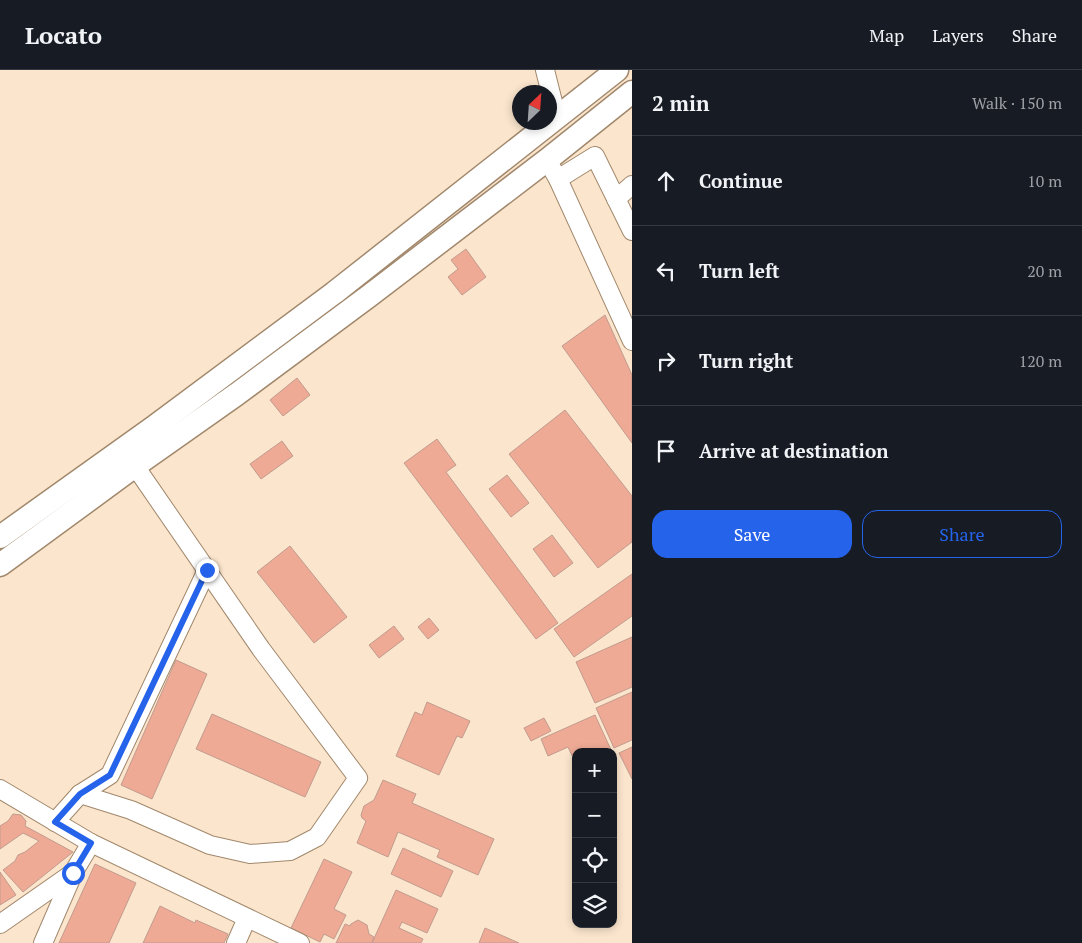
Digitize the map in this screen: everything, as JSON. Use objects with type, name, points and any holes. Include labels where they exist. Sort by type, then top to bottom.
[{"type":"main road","points":[[557,118],[617,70]]},
{"type":"main road","points":[[0,565],[369,296],[547,160],[632,92]]},
{"type":"main road","points":[[0,537],[154,427],[334,293],[542,130]]},
{"type":"street","points":[[545,70],[549,85]]},
{"type":"street","points":[[580,134],[595,156],[632,230]]},
{"type":"street","points":[[558,179],[595,156]]},
{"type":"street","points":[[547,160],[558,179],[632,341]]},
{"type":"street","points":[[616,199],[632,185]]},
{"type":"street","points":[[80,794],[131,810],[210,845],[250,854],[290,851],[317,837],[358,778],[261,649],[135,466]]},
{"type":"street","points":[[55,822],[80,794],[110,775],[207,570]]},
{"type":"street","points":[[0,789],[91,843],[300,943]]},
{"type":"street","points":[[43,943],[73,873],[91,843]]},
{"type":"street","points":[[0,924],[73,873]]},
{"type":"street","points":[[236,943],[247,918]]},
{"type":"building","points":[[466,249],[486,277],[462,295],[448,277],[458,269],[451,260]]},
{"type":"building","points":[[605,315],[632,375],[632,443],[562,346]]},
{"type":"building","points":[[297,378],[310,395],[283,416],[270,400]]},
{"type":"building","points":[[565,410],[632,496],[632,542],[598,568],[509,454]]},
{"type":"building","points":[[437,439],[456,465],[446,472],[558,623],[536,639],[404,463]]},
{"type":"building","points":[[282,441],[293,456],[261,479],[250,464]]},
{"type":"building","points":[[507,475],[529,503],[511,517],[489,489]]},
{"type":"building","points":[[552,535],[573,563],[554,577],[533,549]]},
{"type":"building","points":[[290,546],[347,617],[314,643],[257,572]]},
{"type":"building","points":[[632,574],[632,616],[574,657],[554,629]]},
{"type":"building","points":[[429,618],[439,630],[428,639],[418,627]]},
{"type":"building","points":[[394,626],[404,639],[379,658],[369,645]]},
{"type":"building","points":[[632,637],[632,687],[595,703],[576,662]]},
{"type":"building","points":[[176,660],[207,674],[152,799],[121,785]]},
{"type":"building","points":[[632,692],[632,740],[614,748],[596,708]]},
{"type":"building","points":[[427,702],[470,721],[462,738],[457,736],[439,775],[396,756],[415,712],[422,715]]},
{"type":"building","points":[[212,714],[321,762],[305,797],[196,749]]},
{"type":"building","points":[[595,715],[610,748],[572,748],[572,756],[568,747],[548,756],[541,739]]},
{"type":"building","points":[[544,718],[551,731],[531,741],[524,728]]},
{"type":"building","points":[[632,747],[632,779],[619,753]]},
{"type":"building","points":[[383,780],[416,794],[412,803],[494,839],[478,875],[437,857],[440,850],[398,832],[388,857],[357,843],[366,821],[361,815],[364,806],[374,800]]},
{"type":"building","points":[[13,814],[21,815],[26,821],[25,826],[73,852],[23,892],[3,870],[15,861],[18,855],[39,841],[23,833],[0,849],[0,826],[8,821]]},
{"type":"building","points":[[403,848],[453,871],[441,897],[391,874]]},
{"type":"building","points":[[324,859],[352,872],[334,909],[346,915],[334,939],[324,934],[320,942],[291,928]]},
{"type":"building","points":[[95,864],[136,883],[109,943],[59,943]]},
{"type":"building","points":[[0,872],[16,895],[0,905]]},
{"type":"building","points":[[396,890],[438,909],[427,933],[402,922],[399,928],[423,939],[421,943],[372,943]]},
{"type":"building","points":[[160,906],[195,923],[196,920],[228,934],[224,943],[143,943]]},
{"type":"building","points":[[358,920],[367,925],[369,934],[374,937],[372,943],[336,943],[345,924],[350,926]]},
{"type":"building","points":[[485,928],[519,943],[479,943]]},
{"type":"route","points":[[73,873],[91,843],[55,822],[80,794],[110,775],[207,570]]}]
